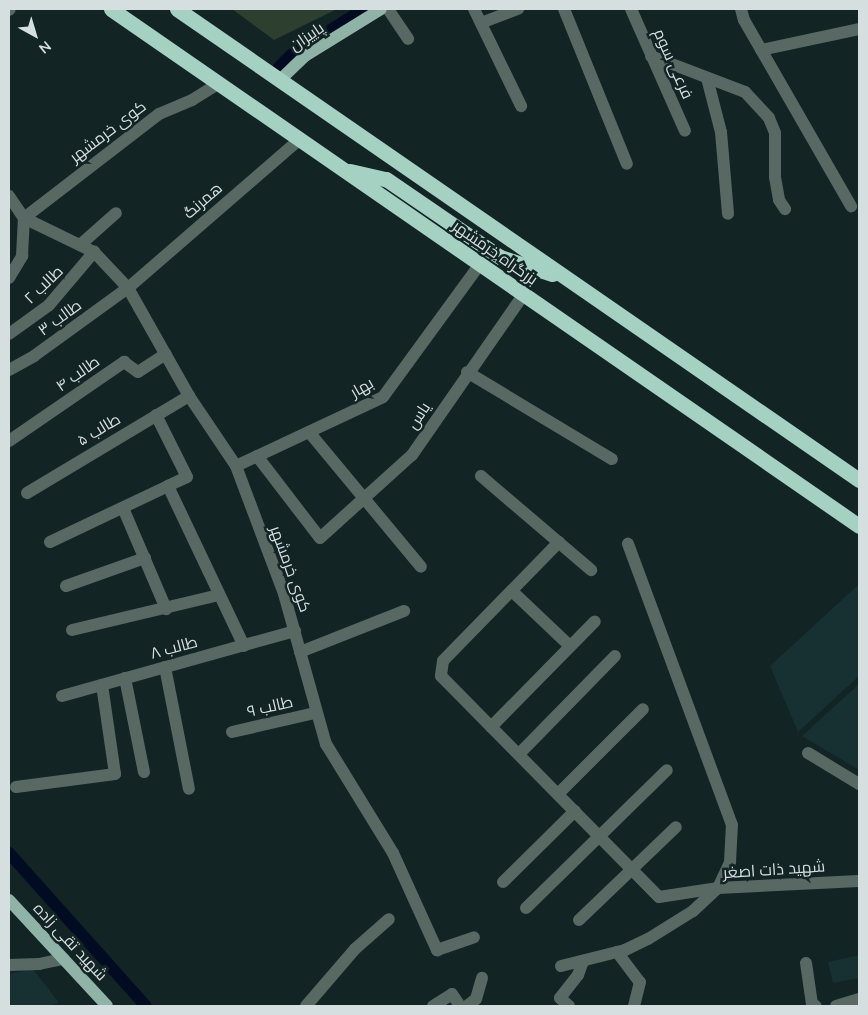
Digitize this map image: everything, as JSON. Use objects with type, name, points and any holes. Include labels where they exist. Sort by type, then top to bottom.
[{"type":"highway","name":"بزرگراه خرمشهر","points":[[112,9],[859,526]]},
{"type":"highway","name":"بزرگراه خرمشهر","points":[[177,9],[859,480]]},
{"type":"highway","points":[[344,170],[386,179],[500,257],[568,279]]},
{"type":"highway","points":[[438,235],[460,204]]},
{"type":"main road","name":"پاییزان","points":[[280,80],[305,56],[381,9]]},
{"type":"main road","name":"شهید تقی زاده","points":[[9,900],[106,1006]]},
{"type":"street","points":[[388,9],[408,39]]},
{"type":"street","points":[[474,9],[521,106]]},
{"type":"street","points":[[481,23],[518,9]]},
{"type":"street","points":[[564,9],[627,164]]},
{"type":"street","name":"فرعی سوم","points":[[631,9],[685,132]]},
{"type":"street","points":[[742,9],[744,20],[851,206]]},
{"type":"street","points":[[761,50],[859,29]]},
{"type":"street","points":[[651,56],[745,92],[769,118],[775,133],[775,177],[779,200],[785,209]]},
{"type":"street","points":[[707,78],[721,132],[728,214]]},
{"type":"street","name":"کوی خرمشهر","points":[[24,218],[159,114],[192,100],[219,83]]},
{"type":"street","name":"همرنگ","points":[[128,288],[300,139]]},
{"type":"street","name":"کوی خرمشهر","points":[[9,196],[24,218],[94,252],[128,288],[188,396],[236,466],[295,631],[315,713],[326,744],[394,853],[437,950],[474,937]]},
{"type":"street","points":[[80,245],[116,213]]},
{"type":"street","points":[[9,278],[22,256],[24,218]]},
{"type":"street","name":"طالب ۲","points":[[9,334],[49,305],[94,252]]},
{"type":"street","name":"بهار","points":[[236,466],[383,398],[480,264]]},
{"type":"street","name":"طالب ۳","points":[[9,370],[34,356],[128,288]]},
{"type":"street","name":"یاس","points":[[257,456],[320,538],[412,455],[467,372],[524,294]]},
{"type":"street","name":"طالب ۴","points":[[9,441],[124,362],[138,372],[166,354]]},
{"type":"street","points":[[467,372],[612,459]]},
{"type":"street","name":"طالب ۵","points":[[27,493],[188,396]]},
{"type":"street","points":[[50,542],[187,477],[156,415]]},
{"type":"street","points":[[309,432],[421,567]]},
{"type":"street","points":[[481,476],[591,570]]},
{"type":"street","points":[[168,486],[244,646]]},
{"type":"street","points":[[124,508],[166,609]]},
{"type":"street","points":[[559,542],[442,661],[441,676],[660,897],[718,888],[730,862],[732,825],[628,544]]},
{"type":"street","points":[[66,586],[145,558]]},
{"type":"street","points":[[512,591],[570,646]]},
{"type":"street","points":[[72,630],[166,609],[219,594]]},
{"type":"street","points":[[300,652],[404,611]]},
{"type":"street","points":[[491,727],[595,621]]},
{"type":"street","name":"طالب ۸","points":[[62,696],[295,631]]},
{"type":"street","points":[[518,754],[615,656]]},
{"type":"street","points":[[165,667],[189,789]]},
{"type":"street","points":[[125,678],[144,772]]},
{"type":"street","points":[[16,787],[115,774],[102,685]]},
{"type":"street","points":[[558,794],[643,709]]},
{"type":"street","name":"طالب ۹","points":[[232,732],[315,713]]},
{"type":"street","points":[[808,753],[859,784]]},
{"type":"street","points":[[526,908],[667,770]]},
{"type":"street","points":[[503,882],[575,811]]},
{"type":"street","points":[[579,920],[676,827]]},
{"type":"street","name":"شهید ذات اصغر","points":[[562,966],[617,952],[648,940],[679,920],[718,888],[859,881]]},
{"type":"street","points":[[306,1006],[355,949],[390,919]]},
{"type":"street","points":[[617,952],[640,982],[634,1006]]},
{"type":"street","points":[[9,965],[39,964],[63,958]]},
{"type":"street","points":[[569,1006],[560,998],[578,976],[583,961]]},
{"type":"street","points":[[806,963],[812,1004],[816,1006]]},
{"type":"street","points":[[467,1006],[476,998],[482,978]]},
{"type":"street","points":[[433,1006],[452,994],[460,1006]]},
{"type":"street","points":[[836,1006],[859,999]]},
{"type":"shaded area","points":[[859,584],[859,676],[798,732],[770,666]]},
{"type":"shaded area","points":[[859,684],[859,770],[802,736]]},
{"type":"shaded area","points":[[859,955],[859,978],[833,983],[828,962]]},
{"type":"shaded area","points":[[33,969],[59,1003],[49,1006],[9,1006],[9,974]]},
{"type":"green space","points":[[232,9],[337,9],[274,40]]},
{"type":"waterway","points":[[279,67],[291,55],[364,9]]},
{"type":"waterway","points":[[9,853],[146,1006]]}]
